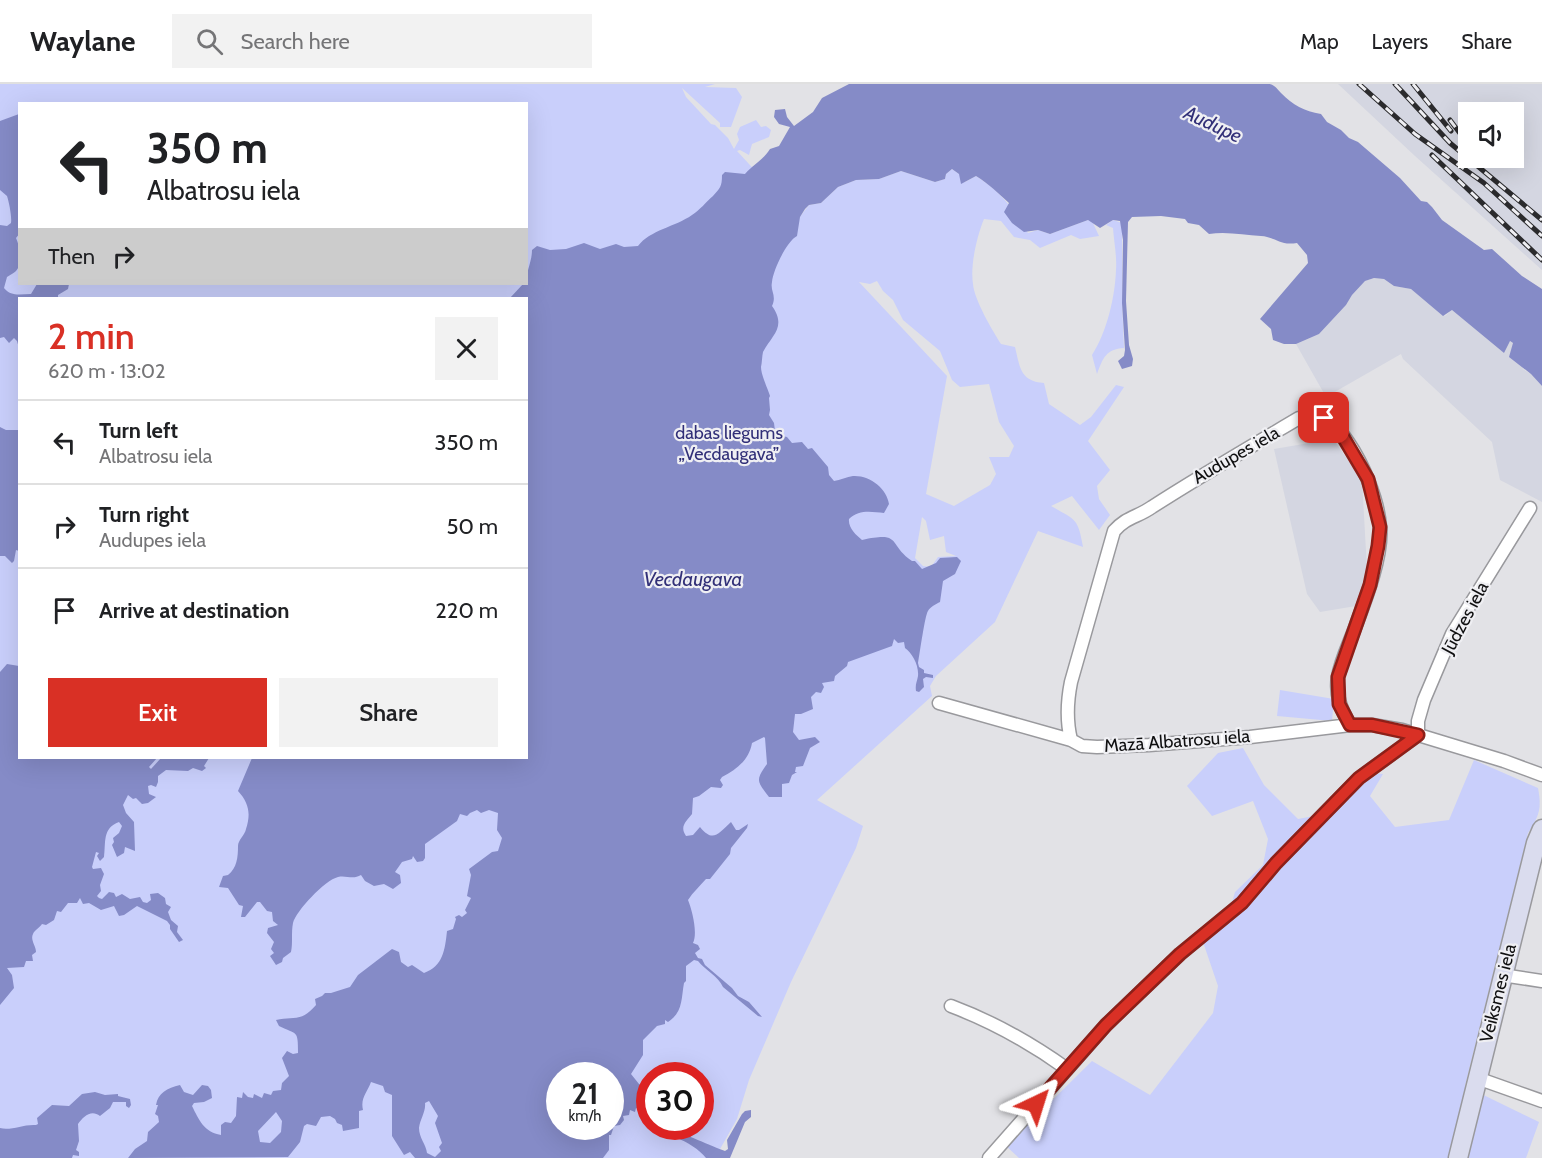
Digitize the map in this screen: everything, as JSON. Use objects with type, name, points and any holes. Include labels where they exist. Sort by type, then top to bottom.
[{"type":"main road","name":"Veiksmes iela","points":[[1458,1158],[1502,975],[1536,843],[1542,829]]},
{"type":"street","name":"Audupes iela","points":[[1071,740],[1067,724],[1067,701],[1114,531],[1122,522],[1149,509],[1194,479],[1299,418],[1312,415],[1324,418],[1336,425],[1351,447],[1368,479],[1380,527],[1370,585],[1338,677],[1339,704],[1350,725]]},
{"type":"street","name":"Jūdzes iela","points":[[1418,735],[1418,722],[1424,700],[1452,634],[1530,508]]},
{"type":"street","name":"Mazā Albatrosu iela","points":[[939,703],[1071,740],[1082,746],[1097,747],[1160,745],[1350,725],[1372,725],[1418,735],[1542,774]]},
{"type":"street","points":[[989,1158],[1106,1025],[1180,954],[1242,903],[1276,863],[1359,778],[1418,735]]},
{"type":"street","points":[[1502,975],[1542,981]]},
{"type":"street","points":[[951,1006],[970,1013],[1010,1034],[1067,1069]]},
{"type":"street","points":[[1477,1078],[1511,1088],[1542,1101]]},
{"type":"shaded area","points":[[1338,84],[1542,84],[1542,270],[1415,156]]},
{"type":"shaded area","points":[[1374,278],[1384,279],[1394,286],[1411,289],[1445,316],[1452,310],[1504,353],[1509,341],[1513,343],[1523,369],[1542,386],[1542,502],[1500,480],[1492,442],[1403,359],[1401,354],[1326,397],[1296,344],[1319,334],[1365,281]]},
{"type":"shaded area","points":[[1333,439],[1362,480],[1367,569],[1356,606],[1320,612],[1307,594],[1274,449]]},
{"type":"green space","name":"dabas liegums „Vecdaugava”","points":[[0,84],[715,84],[705,87],[736,88],[742,97],[731,127],[720,127],[720,123],[682,88],[686,97],[711,124],[728,138],[734,149],[739,140],[737,134],[740,127],[756,120],[761,127],[766,126],[771,130],[769,137],[752,144],[749,155],[740,150],[737,151],[799,218],[809,205],[821,203],[838,187],[856,180],[879,179],[901,171],[935,182],[945,179],[946,174],[952,169],[965,182],[976,176],[992,188],[1011,208],[1028,233],[1038,230],[1050,234],[1088,220],[1092,221],[1099,236],[1080,239],[1071,235],[1040,248],[1030,240],[1014,237],[1001,221],[984,219],[975,251],[972,276],[977,298],[997,338],[1001,344],[1015,347],[1020,367],[1026,376],[1036,382],[1044,383],[1049,404],[1080,425],[1091,417],[1116,385],[1124,387],[1088,441],[1110,470],[1097,486],[1099,499],[1110,515],[1099,530],[1072,496],[1051,506],[1074,520],[1083,547],[1038,531],[995,622],[936,676],[930,686],[932,696],[817,800],[863,826],[856,848],[791,982],[749,1080],[737,1119],[715,1158],[0,1158]],"holes":[[[877,281],[883,291],[893,300],[903,320],[940,351],[952,380],[960,387],[989,384],[999,422],[1014,446],[1009,457],[989,457],[996,474],[990,485],[954,506],[926,494],[947,376],[859,282],[870,284]],[[922,517],[926,521],[930,540],[944,536],[946,552],[956,556],[938,557],[931,567],[923,566],[915,558]]]},
{"type":"green space","points":[[1113,220],[1122,223],[1124,348],[1109,352],[1097,374],[1092,355],[1106,325],[1115,280],[1113,228],[1106,225]]},
{"type":"green space","points":[[1280,690],[1334,699],[1332,721],[1277,716]]},
{"type":"green space","points":[[1243,748],[1264,785],[1298,819],[1330,813],[1371,773],[1383,774],[1370,796],[1395,827],[1449,820],[1474,760],[1538,788],[1539,812],[1528,833],[1465,1086],[1539,1122],[1526,1158],[1019,1158],[1006,1146],[1092,1061],[1150,1095],[1213,1013],[1218,986],[1203,942],[1226,923],[1235,892],[1263,865],[1268,839],[1253,801],[1212,816],[1187,786],[1218,753]]},
{"type":"water","name":"Vecdaugava","points":[[849,84],[1270,84],[1294,104],[1321,114],[1327,122],[1358,142],[1400,178],[1421,201],[1427,202],[1432,207],[1442,220],[1484,250],[1492,249],[1522,276],[1542,289],[1542,386],[1509,357],[1513,343],[1510,341],[1504,353],[1452,310],[1443,316],[1411,289],[1394,286],[1384,279],[1374,278],[1365,281],[1319,334],[1296,344],[1284,344],[1273,340],[1271,329],[1260,319],[1308,263],[1307,255],[1297,243],[1286,243],[1261,236],[1209,234],[1199,225],[1188,223],[1185,219],[1161,216],[1132,217],[1128,222],[1126,301],[1129,345],[1133,359],[1132,366],[1122,369],[1118,361],[1124,356],[1125,350],[1122,303],[1123,240],[1120,221],[1113,220],[1100,228],[1088,220],[1050,234],[1038,230],[1024,232],[1012,223],[1004,212],[1009,203],[993,189],[976,176],[961,184],[959,174],[952,169],[946,174],[945,179],[935,182],[901,171],[879,179],[856,180],[838,187],[821,203],[809,205],[805,209],[800,217],[797,236],[785,250],[773,277],[772,306],[778,325],[774,336],[763,352],[761,367],[770,396],[769,415],[774,423],[775,431],[787,437],[792,443],[802,442],[808,449],[812,448],[828,467],[829,475],[834,481],[859,476],[871,480],[885,493],[889,504],[884,513],[861,512],[849,519],[851,528],[862,540],[889,538],[904,555],[915,561],[922,569],[936,563],[940,558],[957,557],[961,561],[955,574],[943,581],[940,602],[930,608],[927,614],[918,663],[924,673],[933,675],[933,678],[923,679],[924,687],[919,692],[916,691],[918,672],[914,660],[905,648],[904,642],[898,643],[894,639],[892,646],[848,662],[847,666],[835,676],[834,681],[822,683],[824,687],[821,693],[816,692],[811,697],[813,709],[795,714],[793,732],[799,740],[815,737],[820,742],[810,748],[803,766],[796,767],[795,772],[797,772],[792,775],[789,783],[782,784],[782,797],[769,797],[759,781],[767,764],[764,737],[752,743],[742,763],[722,777],[721,788],[711,787],[693,798],[692,814],[683,829],[686,836],[693,835],[700,827],[712,836],[731,822],[736,830],[748,824],[731,848],[730,854],[710,879],[706,879],[688,900],[695,928],[693,943],[700,949],[695,953],[738,996],[749,1002],[762,1017],[723,987],[698,961],[694,960],[686,966],[686,981],[679,1010],[673,1018],[668,1022],[665,1020],[665,1024],[657,1026],[643,1040],[643,1055],[639,1062],[636,1062],[631,1074],[636,1080],[635,1112],[630,1110],[629,1115],[624,1116],[624,1062],[546,1062],[546,1140],[609,1140],[609,1150],[603,1158],[415,1158],[410,1152],[404,1155],[392,1136],[392,1095],[385,1092],[383,1086],[371,1082],[363,1098],[363,1110],[359,1111],[359,1128],[343,1131],[342,1125],[335,1119],[330,1116],[321,1117],[316,1126],[307,1124],[304,1126],[300,1142],[288,1157],[128,1158],[135,1149],[147,1141],[148,1132],[159,1122],[155,1114],[157,1101],[161,1094],[171,1088],[180,1085],[184,1092],[193,1095],[202,1085],[208,1086],[212,1098],[194,1103],[192,1106],[206,1128],[221,1135],[221,1125],[225,1122],[231,1123],[236,1116],[237,1097],[242,1098],[243,1092],[248,1097],[253,1098],[254,1094],[262,1098],[264,1093],[271,1095],[273,1091],[281,1090],[282,1083],[289,1076],[282,1058],[287,1051],[293,1054],[298,1053],[298,1040],[293,1032],[279,1026],[276,1020],[301,1017],[311,1011],[316,1005],[315,999],[325,993],[350,987],[358,975],[392,949],[399,952],[401,962],[408,967],[412,965],[424,973],[439,962],[444,951],[447,931],[453,929],[455,917],[459,915],[462,917],[467,913],[465,910],[471,898],[467,896],[471,875],[469,869],[492,852],[498,851],[502,838],[497,830],[498,813],[489,810],[481,813],[477,810],[467,816],[460,814],[457,821],[425,844],[423,861],[417,862],[413,856],[412,859],[402,862],[395,872],[400,875],[401,883],[393,889],[384,884],[374,886],[365,881],[361,875],[332,879],[299,911],[293,923],[291,952],[276,965],[270,956],[274,953],[271,949],[274,942],[267,933],[268,928],[278,925],[273,921],[272,912],[267,911],[260,902],[257,902],[245,917],[241,917],[243,906],[239,905],[228,888],[219,887],[223,876],[228,875],[235,866],[238,844],[248,824],[247,804],[238,791],[252,759],[528,759],[528,297],[511,297],[522,285],[528,285],[532,250],[537,246],[550,250],[566,249],[584,243],[600,249],[616,244],[624,247],[638,246],[649,236],[698,211],[719,189],[722,175],[725,172],[745,174],[770,149],[779,146],[790,127],[779,124],[774,117],[775,110],[785,109],[787,117],[794,126],[813,112],[822,98]],"holes":[[[429,1101],[438,1116],[435,1123],[442,1143],[439,1147],[441,1151],[435,1157],[427,1153],[419,1132],[425,1103]],[[276,1112],[282,1121],[281,1132],[270,1143],[260,1142],[258,1131]]]},
{"type":"water","points":[[18,114],[18,236],[16,238],[18,268],[7,277],[4,288],[13,294],[31,294],[36,285],[69,285],[68,289],[58,297],[18,297],[18,344],[14,338],[9,343],[4,337],[0,338],[0,225],[7,226],[11,220],[7,196],[0,190],[0,121]]},
{"type":"water","points":[[0,427],[6,430],[18,430],[18,551],[16,550],[12,563],[5,556],[0,556]]},
{"type":"water","points":[[7,664],[18,666],[18,759],[156,759],[149,767],[151,769],[160,759],[208,759],[204,766],[206,768],[202,771],[193,768],[188,771],[166,770],[158,776],[156,787],[148,786],[149,794],[156,797],[148,803],[142,804],[136,798],[133,799],[128,795],[123,805],[126,813],[134,822],[135,851],[125,847],[124,853],[117,857],[112,845],[113,838],[122,826],[119,822],[107,832],[104,857],[100,861],[97,856],[99,853],[96,852],[92,867],[93,869],[101,868],[104,874],[100,885],[101,891],[97,896],[99,898],[102,899],[109,892],[114,893],[116,897],[122,894],[130,899],[140,897],[143,902],[147,903],[151,900],[150,894],[158,893],[165,898],[166,904],[171,907],[168,912],[171,920],[178,926],[177,932],[183,940],[179,942],[167,921],[137,906],[119,916],[114,906],[101,910],[89,903],[83,904],[80,898],[77,903],[68,903],[61,912],[57,911],[54,920],[46,925],[42,924],[34,933],[32,938],[36,952],[32,955],[33,961],[26,961],[24,967],[7,968],[12,975],[14,988],[0,1005],[0,672]]},
{"type":"water","points":[[95,1092],[105,1095],[118,1094],[118,1096],[130,1099],[131,1105],[129,1108],[126,1102],[113,1102],[110,1108],[100,1116],[93,1113],[82,1119],[78,1124],[79,1141],[76,1150],[79,1156],[73,1155],[72,1158],[0,1158],[0,1128],[36,1125],[38,1124],[37,1118],[52,1105],[69,1106],[82,1094]]},
{"type":"water","points":[[751,1110],[751,1117],[745,1122],[730,1158],[706,1158],[693,1146],[681,1140],[698,1140],[725,1151],[728,1149],[727,1140],[745,1111]]},
{"type":"railway","points":[[1359,84],[1415,134],[1484,183],[1542,236]]},
{"type":"railway","points":[[1395,84],[1450,143],[1542,220]]},
{"type":"railway","points":[[1413,84],[1451,131]]},
{"type":"railway","points":[[1450,120],[1458,131]]},
{"type":"railway","points":[[1432,155],[1542,260]]},
{"type":"route","points":[[1036,1104],[1106,1025],[1180,954],[1242,903],[1276,863],[1359,778],[1418,735],[1372,725],[1350,725],[1339,704],[1338,677],[1370,585],[1380,527],[1368,479],[1336,425],[1324,418]]},
{"type":"water label","name":"Audupe","points":[[1213,124]]}]
